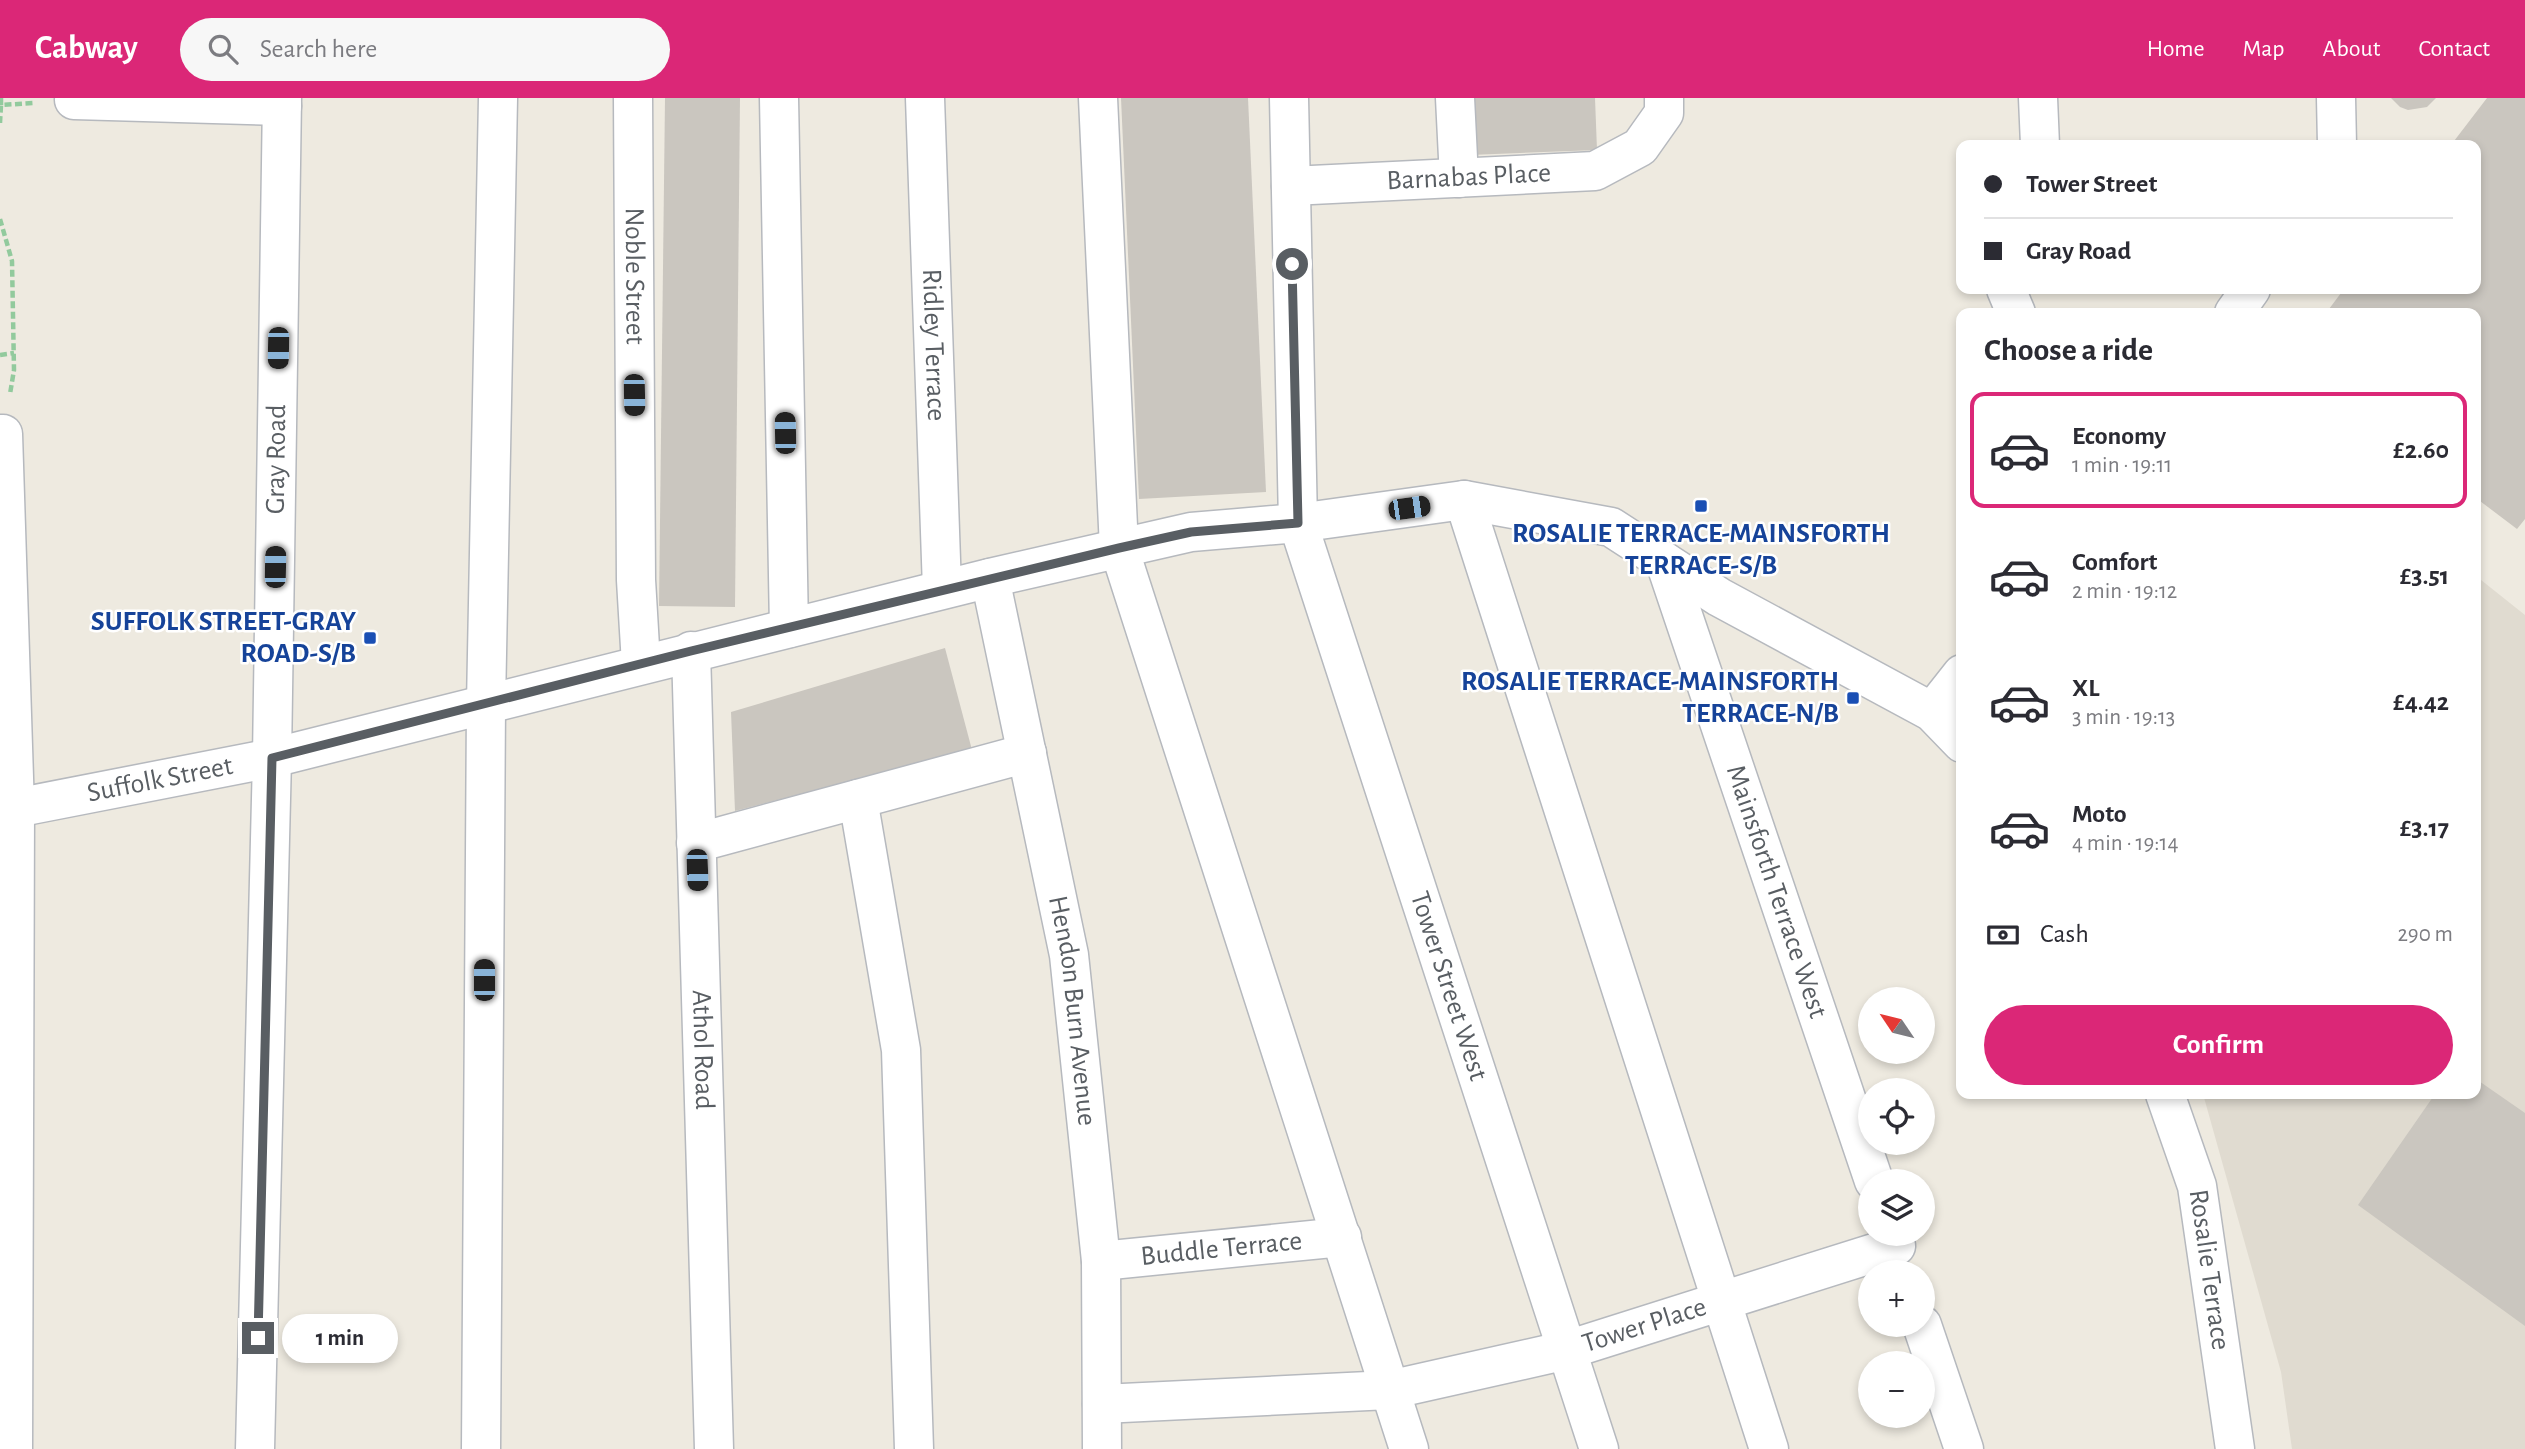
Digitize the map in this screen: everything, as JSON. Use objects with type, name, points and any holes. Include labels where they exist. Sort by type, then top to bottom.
[{"type":"street","points":[[481,1449],[486,704],[498,98]]},
{"type":"street","name":"Noble Street","points":[[633,98],[636,580],[640,664]]},
{"type":"street","points":[[779,98],[789,628]]},
{"type":"street","name":"Ridley Terrace","points":[[925,98],[942,590]]},
{"type":"street","points":[[1098,98],[1119,548],[1409,1449]]},
{"type":"street","name":"Tower Street West","points":[[1289,98],[1298,523],[1600,1449]]},
{"type":"street","points":[[1455,98],[1459,178]]},
{"type":"street","name":"Barnabas Place","points":[[1291,186],[1595,171],[1640,147],[1664,113],[1664,98]]},
{"type":"street","points":[[2038,98],[2040,140]]},
{"type":"street","points":[[2336,98],[2337,140]]},
{"type":"street","points":[[74,100],[282,102]]},
{"type":"street","name":"Gray Road","points":[[255,1449],[272,758],[282,102]]},
{"type":"street","points":[[1,434],[8,810],[13,1449]]},
{"type":"street","points":[[1464,500],[1769,1449]]},
{"type":"street","name":"Suffolk Street","points":[[8,810],[272,758],[691,651],[1191,532],[1298,523],[1464,500],[1611,527],[1665,562]]},
{"type":"street","points":[[1665,562],[1719,597],[1932,712],[1956,737]]},
{"type":"street","name":"Mainsforth Terrace West","points":[[1665,562],[1870,1169]]},
{"type":"street","name":"Hendon Burn Avenue","points":[[990,578],[1069,955],[1101,1261],[1102,1449]]},
{"type":"street","name":"Athol Road","points":[[691,651],[715,1449]]},
{"type":"street","points":[[1932,712],[1956,682]]},
{"type":"street","points":[[696,843],[1027,753]]},
{"type":"street","points":[[859,799],[901,1050],[914,1449]]},
{"type":"street","name":"Rosalie Terrace","points":[[2167,1099],[2197,1186],[2235,1449]]},
{"type":"street","name":"Buddle Terrace","points":[[1101,1261],[1342,1237]]},
{"type":"street","name":"Tower Place","points":[[1102,1404],[1389,1390],[1567,1350],[1721,1301],[1897,1251]]},
{"type":"street","points":[[1926,1337],[1964,1449]]},
{"type":"path","points":[[0,124],[1,105]]},
{"type":"path","points":[[0,219],[12,261],[14,354],[14,370],[1,434]]},
{"type":"path","points":[[0,355],[14,354]]},
{"type":"shaded area","points":[[2481,580],[2525,615],[2525,1449],[2292,1449],[2281,1372],[2204,1099],[2481,1099]]},
{"type":"building","points":[[665,98],[740,98],[735,607],[659,606]]},
{"type":"building","points":[[1121,98],[1248,98],[1266,492],[1139,499]]},
{"type":"building","points":[[1468,98],[1595,98],[1597,150],[1470,155]]},
{"type":"building","points":[[2391,98],[2436,98],[2427,107],[2408,110],[2400,107]]},
{"type":"building","points":[[2487,98],[2525,98],[2525,519],[2517,529],[2481,502],[2481,308],[2330,308],[2340,294],[2481,294],[2481,140],[2455,140]]},
{"type":"building","points":[[945,648],[972,750],[735,811],[731,712]]},
{"type":"building","points":[[2481,1082],[2525,1113],[2525,1326],[2358,1205],[2432,1099],[2481,1099]]},
{"type":"place","name":"ROSALIE TERRACE-MAINSFORTH TERRACE-S/B","points":[[1701,506]]},
{"type":"place","name":"SUFFOLK STREET-GRAY ROAD-S/B","points":[[370,638]]},
{"type":"place","name":"ROSALIE TERRACE-MAINSFORTH TERRACE-N/B","points":[[1853,698]]},
{"type":"route","points":[[258,1338],[272,758],[691,651],[1119,548],[1191,532],[1298,523],[1292,264]]}]
